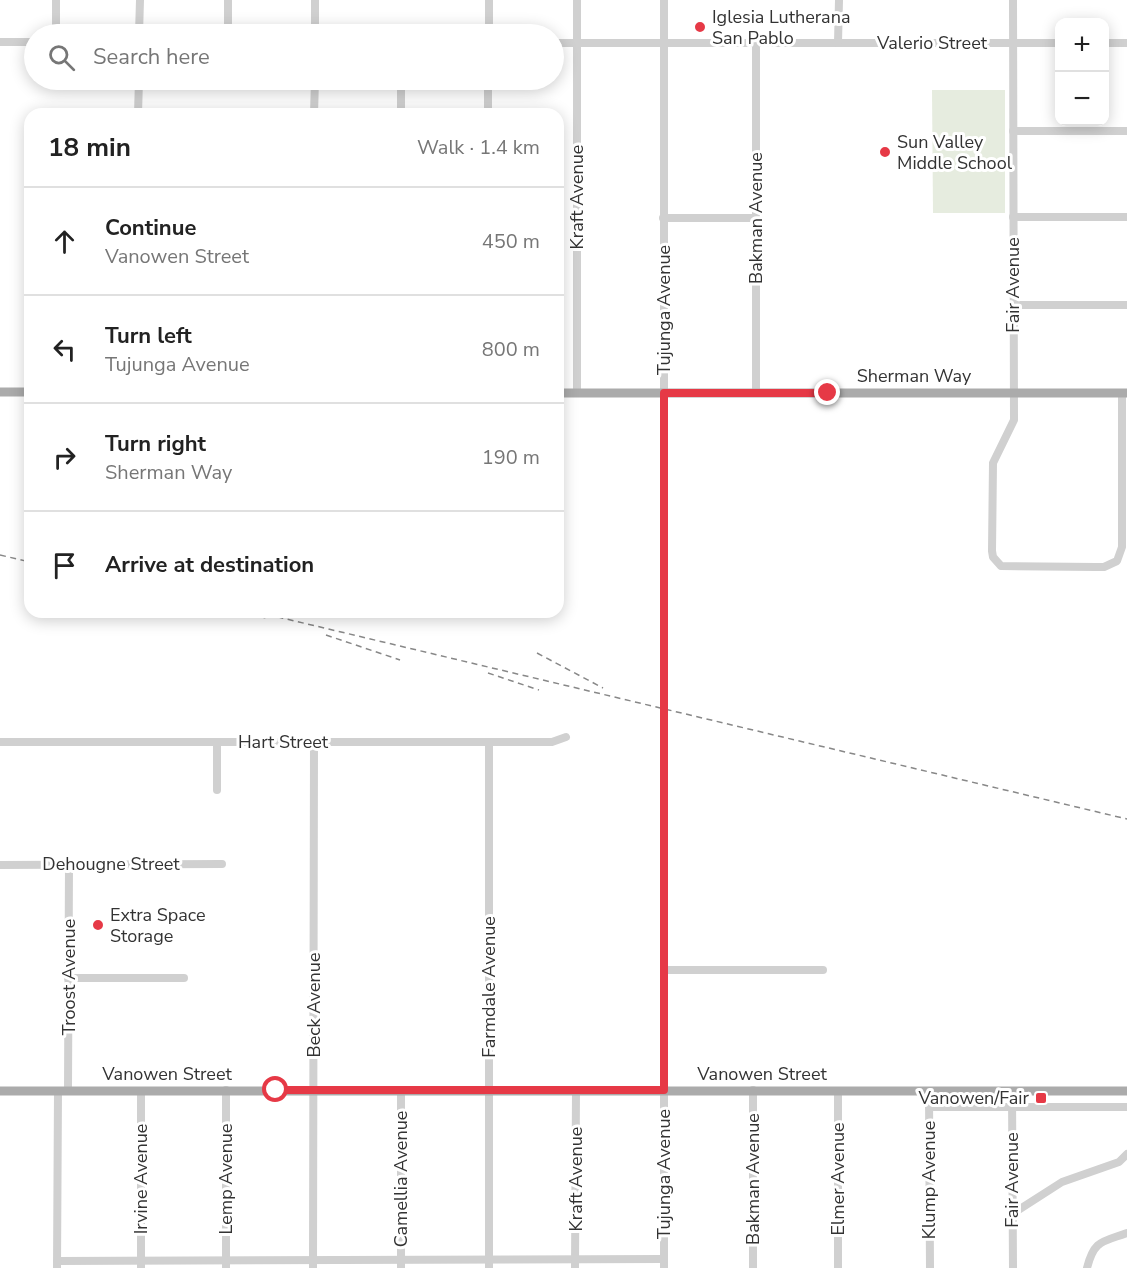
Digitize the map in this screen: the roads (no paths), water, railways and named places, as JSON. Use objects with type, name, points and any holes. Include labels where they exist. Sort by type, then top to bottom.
[{"type":"main road","points":[[0,392],[24,392]]},
{"type":"main road","name":"Sherman Way","points":[[564,393],[1125,393]]},
{"type":"main road","name":"Vanowen Street","points":[[0,1091],[1127,1091]]},
{"type":"street","points":[[56,0],[56,24]]},
{"type":"street","points":[[139,24],[140,0]]},
{"type":"street","points":[[228,0],[228,24]]},
{"type":"street","points":[[315,0],[315,24]]},
{"type":"street","points":[[489,0],[489,24]]},
{"type":"street","name":"Kraft Avenue","points":[[577,0],[577,393]]},
{"type":"street","name":"Tujunga Avenue","points":[[664,0],[664,1268]]},
{"type":"street","points":[[838,43],[839,0]]},
{"type":"street","name":"Fair Avenue","points":[[1013,0],[1015,415],[1013,426],[995,458],[992,470],[992,551],[997,562],[1007,567],[1096,567],[1112,565],[1117,561],[1121,554],[1123,539],[1125,393]]},
{"type":"street","points":[[0,42],[24,42]]},
{"type":"street","name":"Valerio Street","points":[[564,44],[1055,43]]},
{"type":"street","points":[[1109,43],[1127,43]]},
{"type":"street","name":"Bakman Avenue","points":[[756,44],[756,393]]},
{"type":"street","points":[[138,108],[139,90]]},
{"type":"street","points":[[314,108],[315,90]]},
{"type":"street","points":[[401,90],[401,108]]},
{"type":"street","points":[[488,90],[488,108]]},
{"type":"street","points":[[1013,131],[1127,131]]},
{"type":"street","points":[[1013,217],[1127,217]]},
{"type":"street","points":[[663,218],[756,218]]},
{"type":"street","points":[[1013,305],[1127,305]]},
{"type":"street","name":"Hart Street","points":[[0,742],[552,742],[566,737]]},
{"type":"street","name":"Beck Avenue","points":[[313,1264],[314,742]]},
{"type":"street","name":"Farmdale Avenue","points":[[489,742],[489,1264]]},
{"type":"street","points":[[217,743],[217,790]]},
{"type":"street","name":"Troost Avenue","points":[[68,1091],[69,864]]},
{"type":"street","name":"Dehougne Street","points":[[0,865],[222,864]]},
{"type":"street","points":[[664,970],[823,970]]},
{"type":"street","points":[[68,978],[184,978]]},
{"type":"street","name":"Lemp Avenue","points":[[226,1090],[226,1264]]},
{"type":"street","name":"Camellia Avenue","points":[[401,1090],[401,1264]]},
{"type":"street","name":"Kraft Avenue","points":[[575,1264],[576,1090]]},
{"type":"street","name":"Bakman Avenue","points":[[753,1090],[753,1268]]},
{"type":"street","points":[[58,1091],[57,1264],[575,1264],[664,1259]]},
{"type":"street","name":"Irvine Avenue","points":[[141,1091],[141,1264]]},
{"type":"street","name":"Elmer Avenue","points":[[838,1091],[838,1268]]},
{"type":"street","name":"Fair Avenue","points":[[1012,1091],[1012,1268]]},
{"type":"street","name":"Klump Avenue","points":[[929,1092],[930,1268]]},
{"type":"street","points":[[929,1107],[1127,1107]]},
{"type":"street","points":[[1012,1214],[1062,1182],[1119,1162],[1127,1154]]},
{"type":"street","points":[[1087,1268],[1091,1252],[1101,1243],[1127,1233]]},
{"type":"railway","points":[[0,555],[24,561]]},
{"type":"railway","points":[[282,618],[1127,819]]},
{"type":"railway","points":[[326,635],[400,660]]},
{"type":"railway","points":[[537,653],[603,688]]},
{"type":"railway","points":[[488,673],[539,690]]},
{"type":"place","name":"Iglesia Lutherana San Pablo","points":[[700,27]]},
{"type":"place","name":"Sun Valley Middle School","points":[[885,152]]},
{"type":"place","name":"Extra Space Storage","points":[[98,925]]},
{"type":"place","name":"Vanowen/Fair","points":[[1041,1098]]}]
